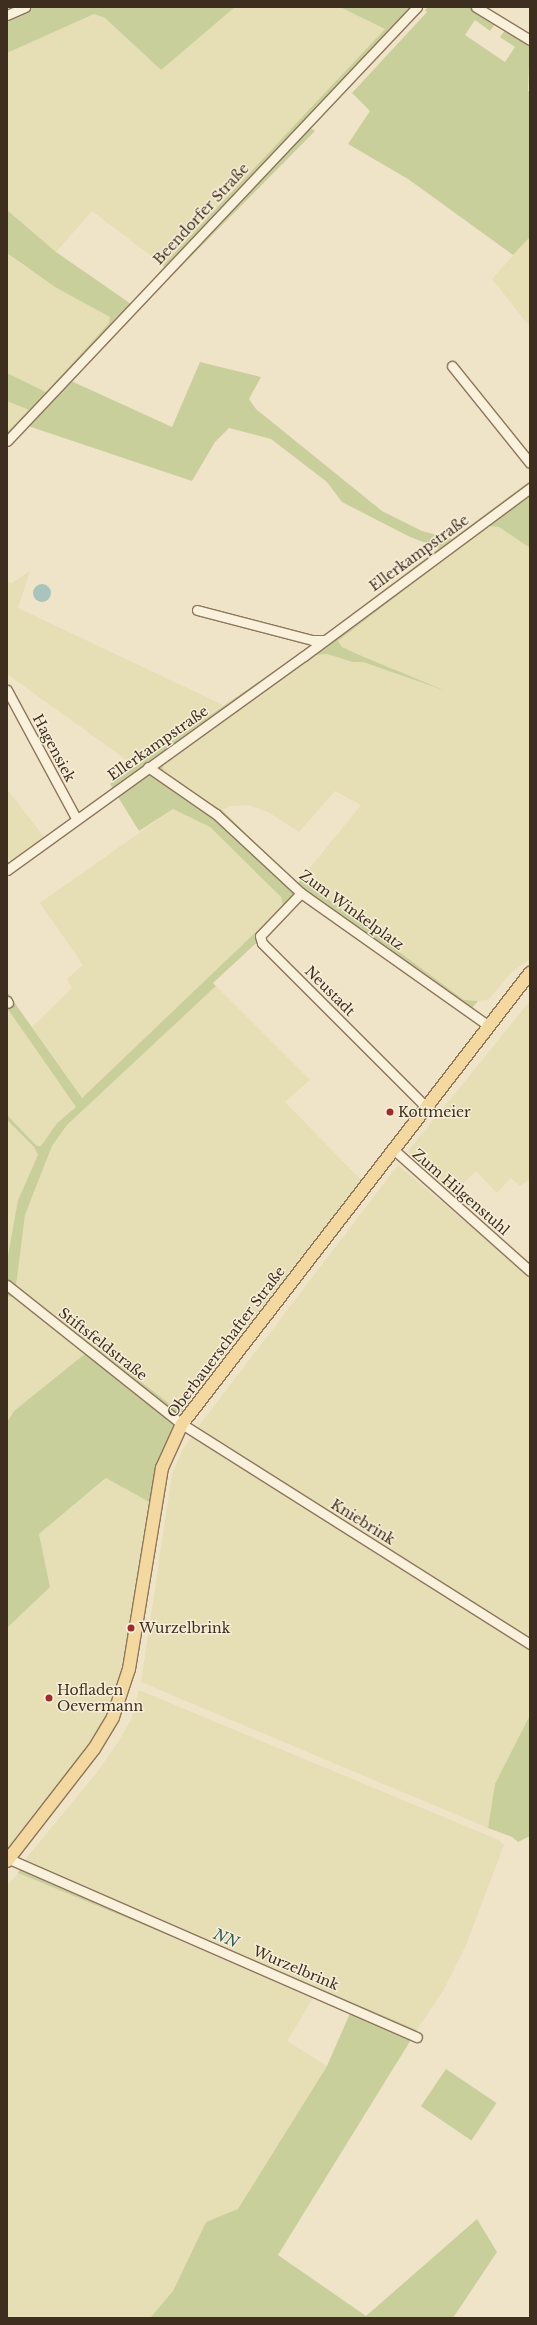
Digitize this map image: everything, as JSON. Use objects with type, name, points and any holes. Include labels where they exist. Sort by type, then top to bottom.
[{"type":"main road","name":"Oberbauerschafter Straße","points":[[8,1860],[94,1749],[113,1717],[129,1669],[162,1468],[182,1424],[530,973]]},
{"type":"street","points":[[7,15],[24,7]]},
{"type":"street","name":"Beendorfer Straße","points":[[7,442],[417,7]]},
{"type":"street","points":[[476,7],[530,40]]},
{"type":"street","points":[[452,366],[530,464]]},
{"type":"street","name":"Ellerkampstraße","points":[[7,870],[76,818],[325,640],[530,488]]},
{"type":"street","points":[[197,610],[312,640],[325,640]]},
{"type":"street","name":"Hagensiek","points":[[7,690],[76,818]]},
{"type":"street","name":"Zum Winkelplatz","points":[[148,767],[216,814],[301,893],[489,1026]]},
{"type":"street","name":"Neustadt","points":[[301,893],[260,936],[262,943],[426,1107]]},
{"type":"street","name":"Zum Hilgenstuhl","points":[[393,1149],[530,1271]]},
{"type":"street","name":"Stiftsfeldstraße","points":[[7,1285],[182,1424]]},
{"type":"street","name":"Kniebrink","points":[[182,1424],[530,1644]]},
{"type":"street","name":"Wurzelbrink","points":[[8,1860],[417,2037]]},
{"type":"shaded area","points":[[235,7],[340,7],[386,29],[163,265],[92,211],[56,252],[7,210],[7,53],[94,14],[105,18],[161,70]]},
{"type":"shaded area","points":[[530,237],[530,327],[492,279]]},
{"type":"shaded area","points":[[7,253],[24,266],[110,317],[110,323],[46,392],[7,373]]},
{"type":"shaded area","points":[[7,401],[29,410],[7,432]]},
{"type":"shaded area","points":[[488,526],[499,526],[530,548],[530,959],[512,972],[488,1000],[478,1001],[464,1000],[301,879],[361,805],[335,791],[299,832],[268,812],[248,805],[231,806],[222,810],[174,782],[164,774],[163,768],[164,764],[219,721],[226,720],[316,655],[327,654],[351,662],[363,662],[446,691],[357,654],[342,647],[338,641]]},
{"type":"shaded area","points":[[30,571],[18,608],[223,705],[135,766],[7,674],[7,581],[12,583]]},
{"type":"shaded area","points":[[7,789],[44,837],[11,861],[7,856]]},
{"type":"shaded area","points":[[173,809],[210,827],[281,897],[283,906],[82,1098],[32,1027],[72,988],[67,979],[83,965],[40,903]]},
{"type":"shaded area","points":[[216,986],[310,1080],[285,1102],[361,1180],[183,1409],[175,1408],[16,1286],[25,1215],[52,1146],[67,1125]]},
{"type":"shaded area","points":[[530,1001],[530,1179],[520,1186],[511,1178],[497,1193],[476,1171],[453,1194],[410,1157],[409,1150]]},
{"type":"shaded area","points":[[7,1008],[76,1107],[57,1123],[41,1146],[37,1146],[7,1115]]},
{"type":"shaded area","points":[[7,1120],[34,1147],[38,1155],[18,1200],[7,1261]]},
{"type":"shaded area","points":[[398,1165],[530,1276],[530,1639],[198,1427]]},
{"type":"shaded area","points":[[7,1296],[16,1298],[87,1353],[14,1411],[7,1422]]},
{"type":"shaded area","points":[[192,1437],[530,1650],[530,1715],[495,1784],[488,1828],[141,1682],[172,1474],[182,1451]]},
{"type":"shaded area","points":[[107,1478],[151,1503],[124,1665],[114,1699],[93,1739],[7,1849],[7,1628],[50,1587],[39,1534]]},
{"type":"shaded area","points":[[139,1690],[499,1840],[504,1845],[466,1945],[444,1989],[417,2030],[24,1861],[98,1771],[118,1742],[131,1720]]},
{"type":"shaded area","points":[[18,1873],[314,1997],[287,2041],[327,2066],[238,2209],[206,2222],[173,2291],[150,2318],[7,2318],[7,1886]]},
{"type":"green space","points":[[35,7],[235,7],[161,70],[105,18],[94,14],[7,53],[7,19]]},
{"type":"green space","points":[[340,7],[412,7],[303,123],[315,131],[69,380],[172,427],[200,362],[261,377],[249,399],[256,409],[382,511],[422,531],[452,539],[530,481],[530,548],[499,527],[488,526],[338,641],[342,647],[357,654],[446,691],[363,662],[352,662],[327,654],[316,655],[226,720],[219,721],[164,764],[163,768],[164,774],[174,782],[222,810],[297,884],[301,879],[464,1000],[478,1001],[466,1015],[304,899],[213,983],[216,986],[67,1125],[52,1146],[25,1215],[16,1286],[175,1408],[183,1409],[170,1433],[156,1471],[151,1503],[106,1478],[39,1534],[50,1587],[7,1628],[7,1422],[14,1411],[86,1353],[16,1298],[7,1296],[7,1261],[18,1200],[38,1155],[34,1147],[7,1120],[7,1115],[37,1146],[41,1146],[57,1123],[76,1107],[7,1008],[7,992],[82,1098],[283,906],[281,897],[210,827],[173,809],[139,831],[110,784],[312,645],[439,548],[410,537],[342,502],[327,482],[271,439],[229,428],[215,442],[192,481],[28,426],[7,447],[7,432],[29,410],[7,401],[7,373],[46,392],[109,323],[110,317],[55,287],[7,253],[7,210],[56,252],[131,304],[164,267],[163,265],[385,29]]},
{"type":"green space","points":[[428,7],[469,7],[496,23],[490,31],[475,20],[465,35],[505,62],[515,47],[500,37],[506,29],[530,42],[528,91],[530,92],[530,237],[513,255],[408,179],[348,144],[370,111],[352,93],[427,12],[425,10]]},
{"type":"green space","points":[[530,1715],[530,1836],[518,1842],[512,1837],[488,1828],[495,1784]]},
{"type":"green space","points":[[24,1861],[417,2030],[278,2255],[366,2316],[477,2219],[497,2252],[453,2318],[150,2318],[173,2291],[206,2222],[238,2209],[327,2066],[351,2011],[18,1873]]},
{"type":"green space","points":[[446,2069],[497,2103],[471,2140],[421,2106]]},
{"type":"water","points":[[42,584],[48,587],[51,593],[48,599],[42,602],[36,599],[33,593],[36,587]]},
{"type":"place","name":"Kottmeier","points":[[390,1112]]},
{"type":"place","name":"Wurzelbrink","points":[[131,1628]]},
{"type":"place","name":"Hofladen Oevermann","points":[[49,1698]]},
{"type":"water label","name":"NN","points":[[226,1938]]}]
